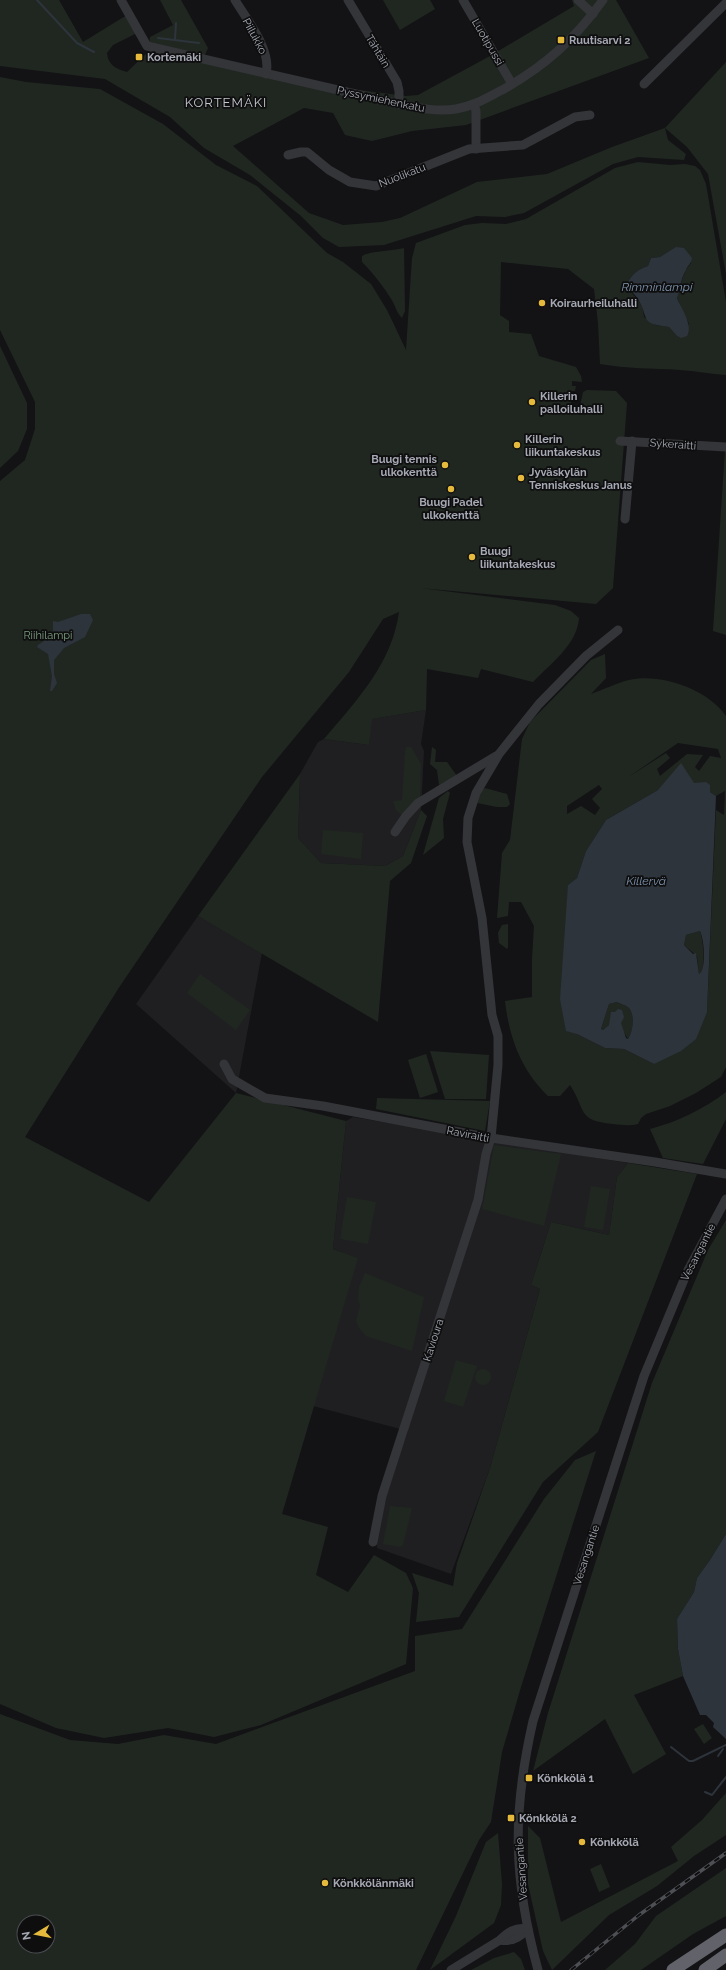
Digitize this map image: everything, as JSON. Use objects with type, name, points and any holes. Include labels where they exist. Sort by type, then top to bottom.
[{"type":"highway","points":[[672,1970],[726,1935]]},
{"type":"highway","points":[[705,1970],[726,1955]]},
{"type":"street","name":"Pyssymiehenkatu","points":[[121,0],[145,42],[266,74],[399,104],[439,110],[457,109],[474,104],[512,84],[552,57],[568,43],[603,0]]},
{"type":"street","name":"Piilukko","points":[[236,0],[265,53],[268,66],[266,74]]},
{"type":"street","name":"Tähtäin","points":[[348,0],[397,82],[399,104]]},
{"type":"street","name":"Luotipussi","points":[[463,0],[512,84]]},
{"type":"street","points":[[578,0],[593,14]]},
{"type":"street","points":[[644,84],[726,3]]},
{"type":"street","points":[[474,104],[476,112],[476,149]]},
{"type":"street","name":"Nuolikatu","points":[[288,155],[307,152],[329,170],[350,182],[376,186],[469,150],[523,145],[575,117],[590,115]]},
{"type":"street","name":"Sykeraitti","points":[[620,441],[726,447]]},
{"type":"street","points":[[625,519],[632,442]]},
{"type":"street","points":[[395,832],[406,816],[418,803],[499,754],[539,704],[586,656],[618,630]]},
{"type":"street","name":"Kavioura","points":[[373,1542],[382,1496],[478,1200],[491,1138],[498,1065],[498,1036],[492,1015],[482,918],[467,842],[468,818],[476,793],[499,754]]},
{"type":"street","name":"Raviraitti","points":[[224,1064],[232,1079],[265,1098],[323,1106],[491,1138],[726,1174]]},
{"type":"street","name":"Vesangantie","points":[[538,1970],[527,1928],[519,1876],[518,1824],[524,1761],[533,1721],[644,1376],[687,1272],[726,1199]]},
{"type":"street","points":[[451,1970],[500,1940],[506,1934],[518,1927],[527,1928]]},
{"type":"shaded area","points":[[426,710],[421,744],[424,751],[421,810],[403,856],[385,866],[321,863],[298,838],[300,774],[318,742],[324,739],[369,745],[371,719]]},
{"type":"shaded area","points":[[198,916],[262,953],[236,1093],[136,1004]]},
{"type":"shaded area","points":[[353,1117],[628,1163],[617,1177],[609,1235],[551,1222],[531,1285],[540,1289],[490,1468],[451,1574],[377,1548],[376,1536],[384,1500],[408,1431],[313,1406],[357,1258],[333,1249],[346,1121]]},
{"type":"green space","points":[[0,0],[59,0],[83,42],[127,15],[137,33],[113,45],[107,53],[109,61],[113,66],[127,72],[148,52],[150,37],[173,25],[160,0],[181,0],[208,48],[202,62],[288,81],[406,96],[418,95],[490,56],[574,6],[572,0],[616,0],[649,58],[466,125],[412,131],[372,141],[345,135],[333,113],[304,108],[233,146],[309,213],[343,225],[382,222],[400,218],[477,182],[547,174],[612,147],[665,128],[668,140],[686,154],[684,160],[638,157],[613,164],[524,213],[505,217],[476,216],[384,245],[339,247],[323,238],[301,216],[250,175],[204,148],[170,117],[105,79],[0,66]]},
{"type":"green space","points":[[383,0],[430,0],[435,9],[400,30]]},
{"type":"green space","points":[[726,62],[726,274],[708,174],[687,147],[665,128]]},
{"type":"green space","points":[[0,77],[26,82],[100,89],[163,124],[216,165],[257,186],[327,253],[343,262],[371,284],[387,310],[406,350],[412,258],[416,243],[465,225],[482,223],[506,224],[526,219],[615,168],[638,162],[670,165],[685,164],[695,166],[700,170],[706,184],[726,302],[726,375],[686,370],[610,366],[600,364],[598,323],[594,289],[568,269],[501,262],[500,315],[509,321],[509,332],[531,334],[539,356],[576,367],[581,376],[582,382],[572,381],[572,386],[576,386],[575,391],[572,391],[571,405],[580,406],[583,392],[587,390],[616,391],[627,403],[613,588],[596,604],[420,588],[555,605],[571,611],[579,618],[577,628],[574,637],[562,653],[533,682],[481,669],[478,678],[427,669],[426,710],[372,719],[369,745],[324,739],[360,696],[381,665],[395,631],[399,612],[383,619],[349,672],[262,777],[120,986],[25,1137],[149,1202],[236,1093],[346,1121],[333,1249],[358,1258],[282,1514],[328,1527],[316,1575],[348,1592],[374,1555],[406,1573],[413,1588],[406,1664],[261,1725],[214,1737],[168,1728],[104,1738],[56,1728],[0,1704],[0,481],[25,460],[35,429],[35,402],[0,330]],"holes":[[[677,247],[691,263],[683,275],[677,298],[689,324],[676,335],[669,327],[656,325],[644,317],[640,302],[629,289],[627,284],[635,273],[648,266],[651,258],[660,257]]]},
{"type":"green space","points":[[404,248],[405,311],[402,318],[382,286],[362,262],[362,256],[370,253]]},
{"type":"green space","points":[[0,346],[27,403],[27,429],[18,451],[0,468]]},
{"type":"green space","points":[[726,450],[726,635],[713,631]]},
{"type":"green space","points":[[605,654],[606,678],[591,694],[629,680],[642,678],[669,681],[682,685],[707,698],[718,706],[726,716],[726,1067],[721,1077],[696,1093],[670,1106],[646,1114],[641,1118],[638,1124],[632,1125],[613,1124],[593,1120],[584,1113],[570,1085],[560,1096],[548,1096],[530,1075],[513,1040],[505,1001],[532,997],[534,926],[521,902],[509,902],[508,916],[497,918],[502,853],[510,840],[522,739],[530,722],[591,660]],"holes":[[[678,743],[718,749],[721,758],[710,756],[699,771],[695,767],[703,755],[687,754],[660,776],[657,769],[670,758],[666,753],[627,778]],[[599,785],[602,789],[592,799],[600,808],[595,815],[581,806],[567,814],[567,806]],[[658,790],[710,792],[716,796],[725,791],[724,815],[716,810],[707,1012],[654,1064],[624,1049],[605,1048],[577,1034],[568,885],[577,878],[586,851],[606,820]]]},
{"type":"green space","points":[[406,747],[411,747],[421,764],[420,797],[402,815],[396,810],[393,801],[402,800]]},
{"type":"green space","points":[[432,747],[436,750],[435,762],[447,762],[457,776],[439,785],[437,770],[430,764]]},
{"type":"green space","points":[[300,774],[298,838],[321,863],[385,866],[403,856],[421,810],[427,816],[411,863],[390,881],[378,1022],[198,916]]},
{"type":"green space","points":[[485,788],[507,794],[510,804],[507,807],[497,807],[477,803],[479,790]]},
{"type":"green space","points":[[448,791],[450,793],[443,819],[444,838],[423,855],[439,798]]},
{"type":"green space","points":[[323,830],[363,833],[361,859],[321,854]]},
{"type":"green space","points":[[508,924],[507,949],[499,943],[498,933],[502,925]]},
{"type":"green space","points":[[700,931],[704,961],[699,974],[697,956],[684,945],[686,935]]},
{"type":"green space","points":[[200,974],[250,1010],[236,1030],[187,993]]},
{"type":"green space","points":[[617,1002],[626,1006],[631,1011],[633,1019],[630,1036],[628,1039],[625,1034],[609,1025],[603,1030],[601,1029],[609,1004]]},
{"type":"green space","points":[[430,1051],[489,1055],[486,1099],[445,1099]]},
{"type":"green space","points":[[426,1054],[438,1092],[420,1098],[408,1060]]},
{"type":"green space","points":[[726,1092],[726,1119],[703,1164],[663,1158],[650,1129],[670,1123],[690,1114],[709,1104]]},
{"type":"green space","points":[[377,1098],[490,1101],[485,1131],[376,1109]]},
{"type":"green space","points":[[494,1145],[561,1154],[544,1226],[482,1209]]},
{"type":"green space","points":[[628,1163],[697,1174],[598,1432],[543,1482],[459,1617],[416,1622],[419,1593],[412,1573],[453,1586],[457,1563],[490,1468],[540,1289],[531,1285],[551,1222],[609,1235],[617,1177]]},
{"type":"green space","points":[[591,1186],[610,1189],[603,1230],[584,1227]]},
{"type":"green space","points":[[347,1197],[376,1202],[368,1244],[340,1239]]},
{"type":"green space","points":[[726,1220],[726,1534],[697,1578],[694,1592],[677,1619],[678,1649],[683,1676],[634,1695],[666,1754],[633,1774],[605,1719],[533,1771],[548,1713],[652,1383],[708,1250]]},
{"type":"green space","points":[[365,1273],[424,1297],[412,1351],[366,1336],[359,1328],[356,1321],[360,1306],[358,1298],[359,1287]]},
{"type":"green space","points":[[456,1360],[477,1366],[463,1407],[444,1401]]},
{"type":"green space","points":[[483,1369],[489,1371],[491,1377],[489,1383],[483,1385],[477,1383],[475,1377],[477,1371]]},
{"type":"green space","points":[[596,1451],[521,1687],[502,1752],[491,1822],[479,1840],[416,1970],[0,1970],[0,1714],[70,1740],[118,1744],[164,1735],[216,1744],[415,1671],[415,1636],[462,1629],[544,1499],[575,1460]]},
{"type":"green space","points":[[390,1506],[412,1508],[403,1545],[400,1547],[383,1544]]},
{"type":"green space","points":[[703,1724],[712,1738],[704,1744],[694,1729]]},
{"type":"green space","points":[[726,1793],[726,1835],[694,1856],[657,1886],[609,1915],[552,1970],[543,1951],[528,1884],[528,1826],[540,1838],[561,1922],[678,1861],[671,1847],[702,1820]]},
{"type":"green space","points":[[498,1833],[502,1884],[501,1905],[494,1923],[430,1970],[456,1916],[486,1842]]},
{"type":"green space","points":[[601,1864],[610,1887],[599,1892],[590,1869]]},
{"type":"green space","points":[[726,1868],[726,1916],[693,1934],[641,1970],[605,1970],[635,1944],[656,1916]]},
{"type":"green space","points":[[514,1952],[521,1959],[525,1970],[471,1970],[494,1958]]},
{"type":"water","name":"Rimminlampi","points":[[676,247],[684,248],[692,258],[683,277],[677,298],[689,327],[687,336],[681,338],[669,327],[660,326],[649,322],[638,299],[627,284],[635,273],[648,266],[651,258],[660,257]]},
{"type":"water","name":"Riihilampi","points":[[81,614],[90,614],[93,620],[85,637],[64,648],[54,660],[54,674],[57,683],[52,691],[50,691],[52,676],[48,654],[37,647],[53,632],[53,621],[58,622]]},
{"type":"water","name":"Killervä","points":[[681,763],[694,783],[706,782],[710,785],[710,792],[716,796],[707,1012],[696,1039],[681,1051],[654,1064],[624,1049],[605,1048],[577,1034],[566,1031],[560,999],[568,885],[577,878],[586,851],[606,820],[658,790]],"holes":[[[700,931],[704,947],[704,960],[702,971],[699,974],[696,953],[693,954],[684,945],[686,935]],[[617,1002],[626,1006],[631,1011],[633,1019],[632,1028],[628,1039],[626,1038],[621,1023],[624,1017],[622,1010],[618,1009],[615,1012],[611,1012],[609,1025],[603,1030],[601,1029],[609,1004]]]},
{"type":"water","points":[[726,1534],[726,1739],[713,1727],[714,1723],[706,1715],[700,1715],[683,1676],[678,1649],[677,1619],[694,1592],[697,1578]]},
{"type":"waterway","points":[[37,0],[77,43],[94,52]]},
{"type":"waterway","points":[[175,39],[176,23]]},
{"type":"waterway","points":[[158,38],[199,43]]},
{"type":"waterway","points":[[671,1747],[689,1761],[693,1761],[726,1745]]},
{"type":"waterway","points":[[718,1756],[723,1749]]},
{"type":"waterway","points":[[705,1792],[712,1795],[726,1777]]},
{"type":"railway","points":[[571,1970],[639,1915],[726,1853]]},
{"type":"place","name":"Ruutisarvi 2","points":[[561,40]]},
{"type":"place","name":"Kortemäki","points":[[139,57]]},
{"type":"place","name":"Koiraurheiluhalli","points":[[542,303]]},
{"type":"place","name":"Killerin palloiluhalli","points":[[532,402]]},
{"type":"place","name":"Killerin liikuntakeskus","points":[[517,445]]},
{"type":"place","name":"Buugi tennis ulkokenttä","points":[[445,465]]},
{"type":"place","name":"Jyväskylän Tenniskeskus Janus","points":[[521,478]]},
{"type":"place","name":"Buugi Padel ulkokenttä","points":[[451,489]]},
{"type":"place","name":"Buugi liikuntakeskus","points":[[472,557]]},
{"type":"place","name":"Könkkölä 1","points":[[529,1778]]},
{"type":"place","name":"Könkkölä 2","points":[[511,1818]]},
{"type":"place","name":"Könkkölä","points":[[582,1842]]},
{"type":"place","name":"Könkkölänmäki","points":[[325,1883]]},
{"type":"district","name":"KORTEMÄKI","points":[[226,102]]}]
